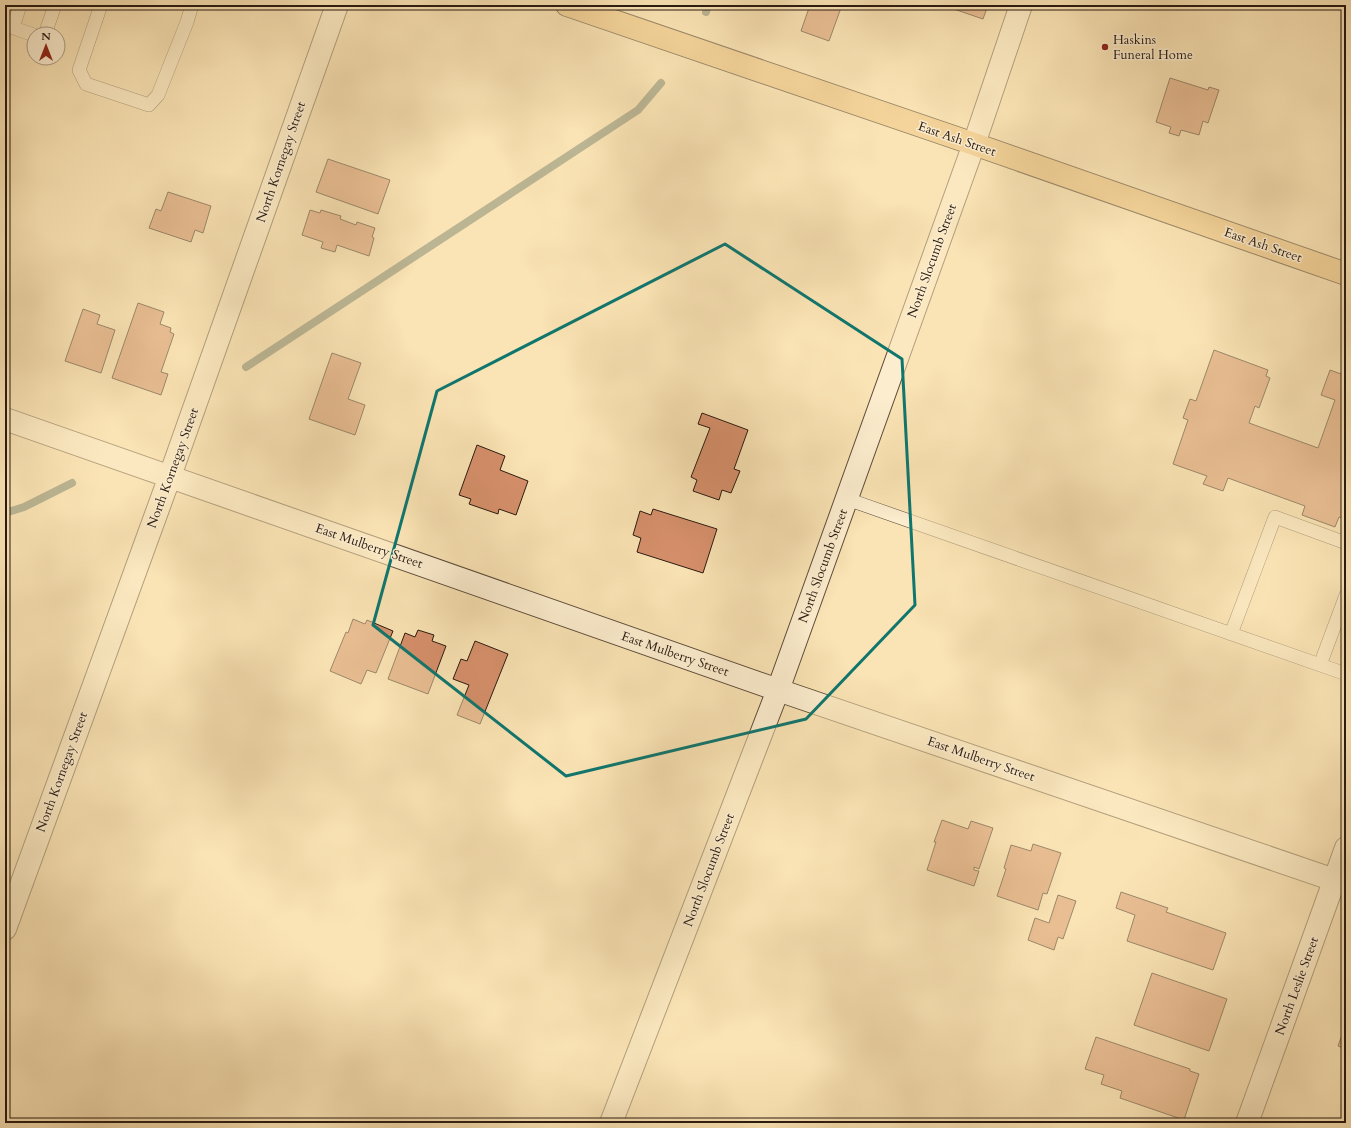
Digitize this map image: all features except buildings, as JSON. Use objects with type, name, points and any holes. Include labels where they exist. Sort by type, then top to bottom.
[{"type":"main road","name":"East Ash Street","points":[[566,5],[974,144],[1346,274]]},
{"type":"street","name":"North Kornegay Street","points":[[5,929],[170,476],[337,5]]},
{"type":"street","name":"North Slocumb Street","points":[[611,1123],[778,690],[974,144],[1022,5]]},
{"type":"street","name":"East Mulberry Street","points":[[5,419],[778,690],[1341,882]]},
{"type":"street","name":"North Leslie Street","points":[[1247,1123],[1341,882],[1346,848]]},
{"type":"lane","points":[[20,5],[9,26],[26,32]]},
{"type":"lane","points":[[48,26],[55,5]]},
{"type":"lane","points":[[101,5],[79,70],[86,84],[149,104],[158,95],[187,22],[192,5]]},
{"type":"lane","points":[[847,499],[1346,674]]},
{"type":"lane","points":[[1231,634],[1275,517],[1346,543]]},
{"type":"lane","points":[[1320,665],[1346,594]]},
{"type":"highlighted area","points":[[725,244],[902,359],[915,605],[806,719],[566,776],[373,625],[437,391]]},
{"type":"waterway","points":[[706,12],[708,5]]},
{"type":"waterway","points":[[246,367],[638,110],[661,83]]},
{"type":"waterway","points":[[5,513],[24,507],[72,483]]},
{"type":"place","name":"Haskins Funeral Home","points":[[1105,47]]}]
